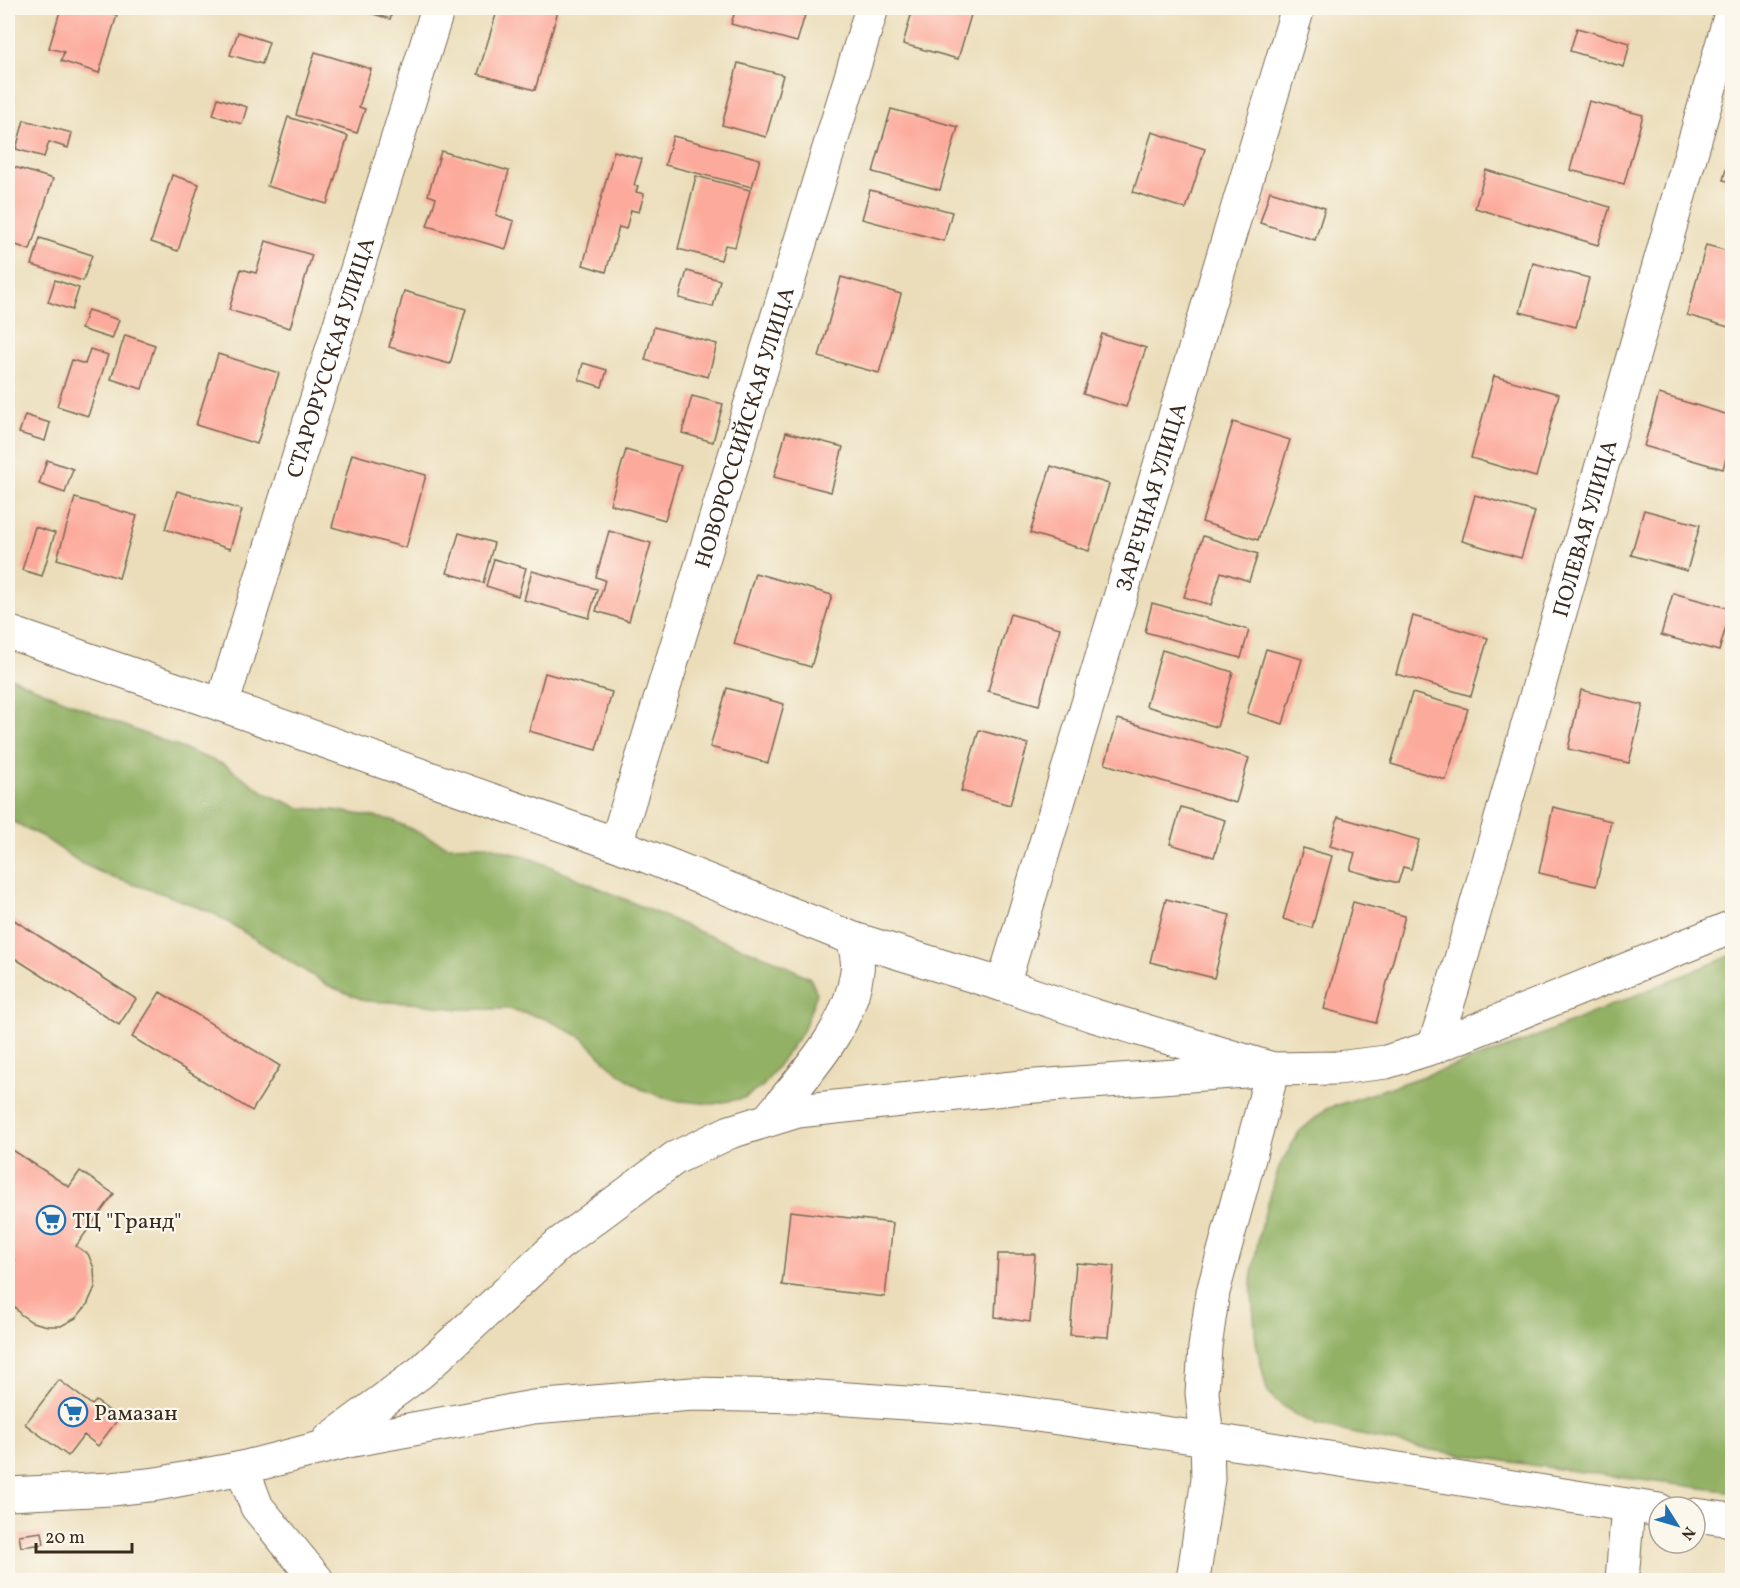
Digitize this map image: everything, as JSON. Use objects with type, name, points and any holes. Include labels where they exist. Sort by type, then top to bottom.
[{"type":"street","name":"СТАРОРУССКАЯ УЛИЦА","points":[[222,705],[438,8]]},
{"type":"street","name":"НОВОРОССИЙСКАЯ УЛИЦА","points":[[616,844],[872,8]]},
{"type":"street","name":"ЗАРЕЧНАЯ УЛИЦА","points":[[1004,985],[1298,8]]},
{"type":"street","name":"ПОЛЕВАЯ УЛИЦА","points":[[1434,1047],[1732,10]]},
{"type":"street","points":[[8,632],[616,844],[854,939],[1004,985],[1092,1015],[1273,1069]]},
{"type":"street","points":[[318,1448],[421,1372],[558,1245],[675,1158],[730,1132],[798,1111],[1022,1087],[1273,1069],[1337,1068],[1376,1063],[1434,1047],[1732,927]]},
{"type":"street","points":[[768,1120],[829,1043],[851,1001],[858,969],[854,939]]},
{"type":"street","points":[[1194,1581],[1208,1479],[1207,1439],[1202,1394],[1205,1347],[1213,1293],[1273,1069]]},
{"type":"street","points":[[8,1494],[112,1489],[157,1484],[242,1468],[348,1441],[533,1407],[693,1394],[804,1396],[994,1409],[1207,1439],[1643,1508],[1622,1581]]},
{"type":"street","points":[[242,1468],[257,1507],[317,1581]]},
{"type":"street","points":[[1707,1517],[1732,1520]]},
{"type":"green space","points":[[8,676],[117,723],[225,765],[267,794],[300,808],[333,810],[392,820],[447,846],[487,845],[535,860],[702,933],[775,960],[810,978],[817,993],[803,1031],[763,1086],[744,1098],[713,1104],[671,1100],[641,1089],[609,1065],[583,1038],[546,1019],[509,1009],[458,1009],[411,1003],[366,1001],[329,986],[215,914],[111,877],[81,863],[43,837],[8,819]]},
{"type":"green space","points":[[1732,955],[1732,1492],[1418,1448],[1317,1425],[1296,1415],[1275,1400],[1267,1390],[1256,1342],[1251,1280],[1260,1229],[1279,1167],[1299,1132],[1326,1109],[1516,1045]]},
{"type":"building","points":[[61,8],[93,8],[117,15],[99,73],[61,61],[64,52],[49,48]]},
{"type":"building","points":[[354,8],[394,8],[390,19]]},
{"type":"building","points":[[498,8],[545,8],[558,11],[535,90],[478,74]]},
{"type":"building","points":[[736,8],[807,8],[797,42],[731,24]]},
{"type":"building","points":[[913,8],[973,8],[958,59],[903,44]]},
{"type":"building","points":[[1577,28],[1630,43],[1624,67],[1570,51]]},
{"type":"building","points":[[238,32],[269,42],[262,64],[230,55]]},
{"type":"building","points":[[315,52],[371,69],[359,107],[365,109],[357,133],[296,115]]},
{"type":"building","points":[[738,63],[783,75],[766,137],[722,125]]},
{"type":"building","points":[[218,98],[247,107],[242,124],[213,115]]},
{"type":"building","points":[[1589,101],[1643,115],[1624,184],[1570,170]]},
{"type":"building","points":[[891,109],[958,127],[940,190],[873,172]]},
{"type":"building","points":[[288,117],[348,136],[327,204],[267,186]]},
{"type":"building","points":[[24,120],[72,133],[68,148],[49,142],[44,157],[16,149]]},
{"type":"building","points":[[1152,132],[1205,149],[1186,209],[1133,192]]},
{"type":"building","points":[[673,136],[760,159],[752,187],[665,165]]},
{"type":"building","points":[[1732,148],[1732,182],[1723,180]]},
{"type":"building","points":[[441,151],[509,171],[496,215],[514,221],[506,249],[427,226],[436,198],[428,195]]},
{"type":"building","points":[[614,151],[642,159],[634,185],[638,186],[636,192],[644,194],[639,212],[631,210],[626,229],[619,227],[606,272],[583,265]]},
{"type":"building","points":[[8,165],[53,179],[30,250],[8,242]]},
{"type":"building","points":[[1486,170],[1610,207],[1598,245],[1475,208]]},
{"type":"building","points":[[172,175],[199,184],[178,251],[151,242]]},
{"type":"building","points":[[696,176],[750,190],[735,247],[725,245],[721,260],[678,249]]},
{"type":"building","points":[[870,190],[952,212],[944,241],[862,219]]},
{"type":"building","points":[[1270,191],[1325,208],[1315,240],[1260,223]]},
{"type":"building","points":[[40,238],[92,255],[83,281],[32,265]]},
{"type":"building","points":[[266,241],[312,255],[290,328],[229,310],[241,269],[256,273]]},
{"type":"building","points":[[1706,245],[1732,252],[1732,328],[1687,315]]},
{"type":"building","points":[[1533,263],[1589,278],[1576,327],[1520,312]]},
{"type":"building","points":[[687,271],[720,280],[713,307],[679,298]]},
{"type":"building","points":[[841,277],[901,294],[879,373],[819,357]]},
{"type":"building","points":[[55,280],[79,288],[72,310],[48,302]]},
{"type":"building","points":[[404,291],[466,309],[450,364],[389,347]]},
{"type":"building","points":[[88,310],[119,320],[112,339],[81,329]]},
{"type":"building","points":[[654,327],[717,344],[708,377],[645,360]]},
{"type":"building","points":[[1102,334],[1146,348],[1126,407],[1083,394]]},
{"type":"building","points":[[125,335],[155,345],[142,389],[111,379]]},
{"type":"building","points":[[90,349],[108,355],[88,416],[57,406],[72,360],[85,364]]},
{"type":"building","points":[[218,354],[279,373],[257,444],[196,425]]},
{"type":"building","points":[[583,363],[607,370],[602,387],[579,380]]},
{"type":"building","points":[[1494,376],[1559,394],[1536,477],[1471,458]]},
{"type":"building","points":[[1659,394],[1732,416],[1732,438],[1723,469],[1644,446]]},
{"type":"building","points":[[692,396],[723,404],[713,442],[682,433]]},
{"type":"building","points":[[25,415],[50,423],[45,441],[19,433]]},
{"type":"building","points":[[1233,422],[1290,440],[1258,540],[1202,522]]},
{"type":"building","points":[[786,432],[843,447],[831,492],[774,477]]},
{"type":"building","points":[[626,450],[681,466],[665,520],[610,504]]},
{"type":"building","points":[[352,454],[426,475],[406,548],[332,527]]},
{"type":"building","points":[[47,460],[73,469],[65,493],[39,484]]},
{"type":"building","points":[[1051,466],[1109,484],[1089,551],[1030,533]]},
{"type":"building","points":[[177,491],[242,510],[230,549],[165,529]]},
{"type":"building","points":[[1475,495],[1535,512],[1521,558],[1462,541]]},
{"type":"building","points":[[75,498],[137,516],[119,578],[57,559]]},
{"type":"building","points":[[1644,510],[1700,525],[1687,571],[1631,555]]},
{"type":"building","points":[[35,527],[55,533],[42,576],[22,570]]},
{"type":"building","points":[[609,531],[651,543],[629,621],[596,611],[605,580],[596,577]]},
{"type":"building","points":[[459,533],[494,543],[483,583],[447,573]]},
{"type":"building","points":[[1203,536],[1258,554],[1249,581],[1221,572],[1211,605],[1184,597]]},
{"type":"building","points":[[494,559],[526,568],[518,596],[486,586]]},
{"type":"building","points":[[532,571],[597,589],[589,618],[524,600]]},
{"type":"building","points":[[755,573],[832,595],[811,667],[734,644]]},
{"type":"building","points":[[1673,593],[1731,609],[1719,651],[1661,635]]},
{"type":"building","points":[[1152,603],[1249,630],[1241,658],[1145,632]]},
{"type":"building","points":[[1010,614],[1060,628],[1039,705],[988,691]]},
{"type":"building","points":[[1413,616],[1488,638],[1471,696],[1396,674]]},
{"type":"building","points":[[1266,649],[1302,659],[1283,724],[1247,713]]},
{"type":"building","points":[[1162,650],[1233,672],[1217,727],[1146,706]]},
{"type":"building","points":[[545,673],[612,692],[596,750],[529,731]]},
{"type":"building","points":[[727,688],[784,704],[768,763],[710,747]]},
{"type":"building","points":[[1581,690],[1643,705],[1629,763],[1568,749]]},
{"type":"building","points":[[1412,693],[1468,709],[1446,780],[1391,764]]},
{"type":"building","points":[[1118,719],[1249,758],[1236,803],[1105,764]]},
{"type":"building","points":[[979,730],[1028,744],[1010,805],[961,791]]},
{"type":"building","points":[[1181,807],[1225,820],[1214,857],[1170,844]]},
{"type":"building","points":[[1553,807],[1611,821],[1596,886],[1539,873]]},
{"type":"building","points":[[1338,817],[1419,840],[1411,869],[1403,867],[1398,883],[1350,870],[1355,853],[1330,846]]},
{"type":"building","points":[[1303,848],[1332,856],[1312,928],[1283,919]]},
{"type":"building","points":[[1166,899],[1230,915],[1214,978],[1150,962]]},
{"type":"building","points":[[1353,902],[1405,916],[1376,1023],[1324,1009]]},
{"type":"building","points":[[8,916],[136,999],[119,1025],[8,954]]},
{"type":"building","points":[[160,992],[280,1066],[252,1111],[132,1037]]},
{"type":"building","name":"ТЦ \"Гранд\"","points":[[8,1147],[69,1187],[80,1171],[114,1194],[76,1246],[88,1254],[94,1268],[95,1287],[87,1305],[76,1318],[61,1326],[32,1322],[20,1314],[11,1302],[8,1292],[8,1272],[15,1260],[8,1255]]},
{"type":"building","points":[[790,1211],[893,1223],[885,1297],[782,1285]]},
{"type":"building","points":[[998,1254],[1035,1254],[1030,1322],[995,1317]]},
{"type":"building","points":[[1076,1263],[1114,1266],[1108,1337],[1070,1335]]},
{"type":"building","name":"Рамазан","points":[[59,1380],[92,1405],[96,1401],[119,1418],[98,1446],[84,1435],[68,1456],[25,1424]]},
{"type":"building","points":[[42,1532],[44,1544],[21,1547],[19,1535]]},
{"type":"building","points":[[1031,1577],[1058,1579],[1031,1580]]},
{"type":"place","name":"ТЦ \"Гранд\"","points":[[51,1220]]},
{"type":"place","name":"Рамазан","points":[[73,1412]]}]
